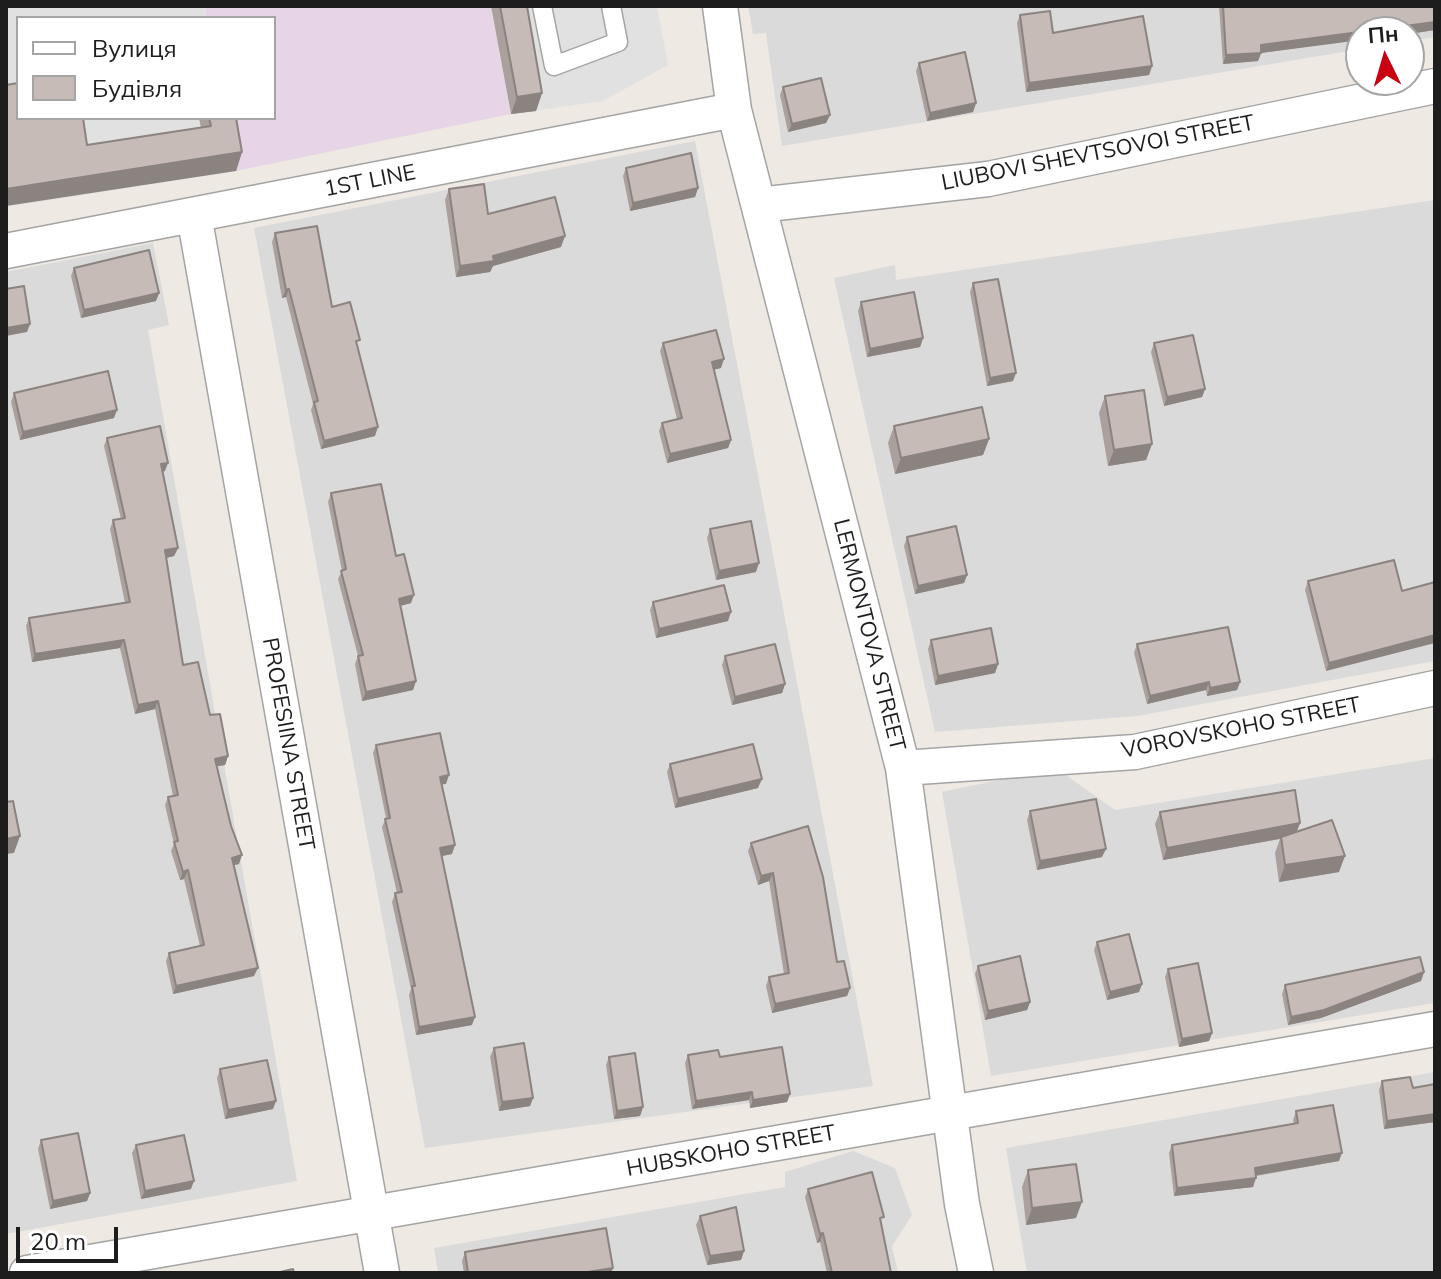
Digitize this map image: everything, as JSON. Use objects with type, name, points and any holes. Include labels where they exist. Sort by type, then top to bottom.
[{"type":"street","name":"LERMONTOVA STREET","points":[[720,6],[734,110],[903,768],[962,1204],[976,1273]]},
{"type":"street","name":"LIUBOVI SHEVTSOVOI STREET","points":[[759,205],[988,179],[1435,86]]},
{"type":"street","name":"1ST LINE","points":[[6,251],[734,110]]},
{"type":"street","name":"PROFESIINA STREET","points":[[194,215],[382,1273]]},
{"type":"street","name":"VOROVSKOHO STREET","points":[[903,768],[1135,752],[1435,688]]},
{"type":"street","name":"HUBSKOHO STREET","points":[[27,1273],[1435,1029]]},
{"type":"lane","points":[[542,6],[554,66],[618,42],[611,6]]},
{"type":"shaded area","points":[[6,6],[205,6],[207,16],[16,16],[16,120],[226,120],[236,171],[6,207]]},
{"type":"shaded area","points":[[205,6],[491,6],[511,114],[236,171],[226,120],[276,120],[276,16],[207,16]]},
{"type":"shaded area","points":[[491,6],[657,6],[668,65],[603,101],[511,114]]},
{"type":"shaded area","points":[[748,6],[1435,6],[1435,37],[1425,39],[1425,16],[1345,16],[1345,52],[782,146],[766,33],[753,34]]},
{"type":"shaded area","points":[[695,141],[873,1086],[425,1148],[254,228]]},
{"type":"shaded area","points":[[1435,200],[1435,661],[1137,716],[935,732],[834,278],[895,265],[896,280]]},
{"type":"shaded area","points":[[153,243],[169,325],[148,330],[297,1181],[6,1234],[6,272]]},
{"type":"shaded area","points":[[1435,758],[1435,1003],[991,1076],[942,792],[1056,768],[1115,810]]},
{"type":"shaded area","points":[[1435,1072],[1435,1273],[1027,1273],[1006,1148]]},
{"type":"shaded area","points":[[853,1151],[895,1168],[912,1215],[892,1246],[898,1273],[438,1273],[434,1248],[785,1187],[785,1172]]},
{"type":"building","points":[[500,6],[527,6],[542,93],[517,97]]},
{"type":"building","points":[[1223,6],[1435,6],[1435,22],[1425,23],[1425,16],[1345,16],[1345,34],[1261,45],[1261,53],[1226,55]]},
{"type":"building","points":[[1050,11],[1053,33],[1143,16],[1152,66],[1029,83],[1020,15]]},
{"type":"building","points":[[965,52],[976,103],[930,113],[919,63]]},
{"type":"building","points":[[821,78],[830,115],[792,124],[783,87]]},
{"type":"building","points":[[16,83],[16,120],[83,120],[87,145],[211,126],[210,120],[236,120],[242,152],[6,189],[6,85]]},
{"type":"building","points":[[691,153],[698,188],[633,203],[626,168]]},
{"type":"building","points":[[484,184],[488,214],[555,197],[565,236],[493,256],[494,261],[460,266],[449,189]]},
{"type":"building","points":[[317,226],[332,307],[350,302],[360,340],[356,341],[378,427],[324,441],[314,402],[318,401],[289,289],[286,290],[275,233]]},
{"type":"building","points":[[149,250],[159,293],[84,310],[74,268]]},
{"type":"building","points":[[998,279],[1016,373],[990,378],[973,283]]},
{"type":"building","points":[[24,286],[30,324],[6,328],[6,289]]},
{"type":"building","points":[[914,292],[923,338],[870,349],[861,302]]},
{"type":"building","points":[[716,330],[724,359],[712,362],[731,440],[670,454],[662,423],[682,418],[663,343]]},
{"type":"building","points":[[1193,335],[1205,389],[1167,397],[1154,343]]},
{"type":"building","points":[[108,371],[117,410],[23,432],[14,393]]},
{"type":"building","points":[[1144,390],[1152,444],[1114,450],[1105,396]]},
{"type":"building","points":[[982,407],[989,439],[901,458],[894,426]]},
{"type":"building","points":[[160,426],[168,463],[161,464],[178,548],[165,550],[183,665],[198,662],[210,715],[220,714],[228,756],[215,759],[231,826],[242,855],[232,858],[258,968],[176,986],[169,953],[204,945],[188,870],[183,872],[174,842],[178,841],[168,797],[178,795],[158,701],[138,705],[124,640],[35,654],[29,618],[130,602],[113,520],[125,518],[107,438]]},
{"type":"building","points":[[381,484],[396,556],[404,554],[414,595],[399,599],[416,681],[366,692],[358,656],[363,655],[341,571],[346,569],[331,493]]},
{"type":"building","points":[[751,521],[759,563],[719,571],[710,529]]},
{"type":"building","points":[[956,526],[967,575],[918,586],[907,537]]},
{"type":"building","points":[[1394,560],[1402,591],[1435,582],[1435,635],[1329,663],[1308,581]]},
{"type":"building","points":[[724,585],[731,612],[659,629],[653,602]]},
{"type":"building","points":[[1228,627],[1240,682],[1210,688],[1209,682],[1150,696],[1137,644]]},
{"type":"building","points":[[991,628],[998,664],[938,676],[931,640]]},
{"type":"building","points":[[775,644],[785,684],[735,697],[725,656]]},
{"type":"building","points":[[440,733],[449,775],[440,777],[455,845],[440,848],[475,1017],[419,1027],[412,986],[415,986],[395,893],[402,892],[385,819],[390,818],[376,745]]},
{"type":"building","points":[[753,744],[762,779],[678,799],[670,764]]},
{"type":"building","points":[[1295,790],[1300,823],[1167,848],[1160,812]]},
{"type":"building","points":[[1096,799],[1106,849],[1040,861],[1030,811]]},
{"type":"building","points":[[13,801],[20,836],[6,839],[6,802]]},
{"type":"building","points":[[1332,820],[1345,856],[1285,865],[1281,837]]},
{"type":"building","points":[[808,826],[823,877],[837,962],[844,961],[850,988],[775,1004],[769,977],[789,973],[773,873],[761,876],[751,843]]},
{"type":"building","points":[[1129,934],[1142,984],[1110,992],[1097,942]]},
{"type":"building","points":[[1020,956],[1030,1002],[988,1011],[978,966]]},
{"type":"building","points":[[1420,957],[1424,972],[1324,1010],[1291,1017],[1285,985]]},
{"type":"building","points":[[1198,963],[1212,1033],[1182,1039],[1168,969]]},
{"type":"building","points":[[524,1043],[533,1098],[502,1102],[494,1048]]},
{"type":"building","points":[[782,1047],[790,1094],[753,1100],[752,1092],[696,1101],[688,1055],[718,1050],[720,1057]]},
{"type":"building","points":[[635,1053],[643,1107],[617,1111],[609,1057]]},
{"type":"building","points":[[267,1060],[276,1101],[228,1110],[220,1069]]},
{"type":"building","points":[[1410,1077],[1413,1088],[1435,1084],[1435,1114],[1387,1121],[1382,1081]]},
{"type":"building","points":[[1333,1105],[1342,1153],[1255,1168],[1256,1178],[1177,1188],[1172,1145],[1298,1123],[1296,1111]]},
{"type":"building","points":[[78,1133],[90,1193],[53,1201],[41,1140]]},
{"type":"building","points":[[184,1135],[194,1181],[145,1191],[136,1145]]},
{"type":"building","points":[[1076,1164],[1082,1202],[1032,1208],[1028,1170]]},
{"type":"building","points":[[872,1172],[884,1217],[880,1218],[891,1273],[832,1273],[808,1189]]},
{"type":"building","points":[[736,1207],[744,1251],[710,1256],[700,1216]]},
{"type":"building","points":[[606,1228],[613,1268],[581,1273],[468,1273],[465,1252]]}]
